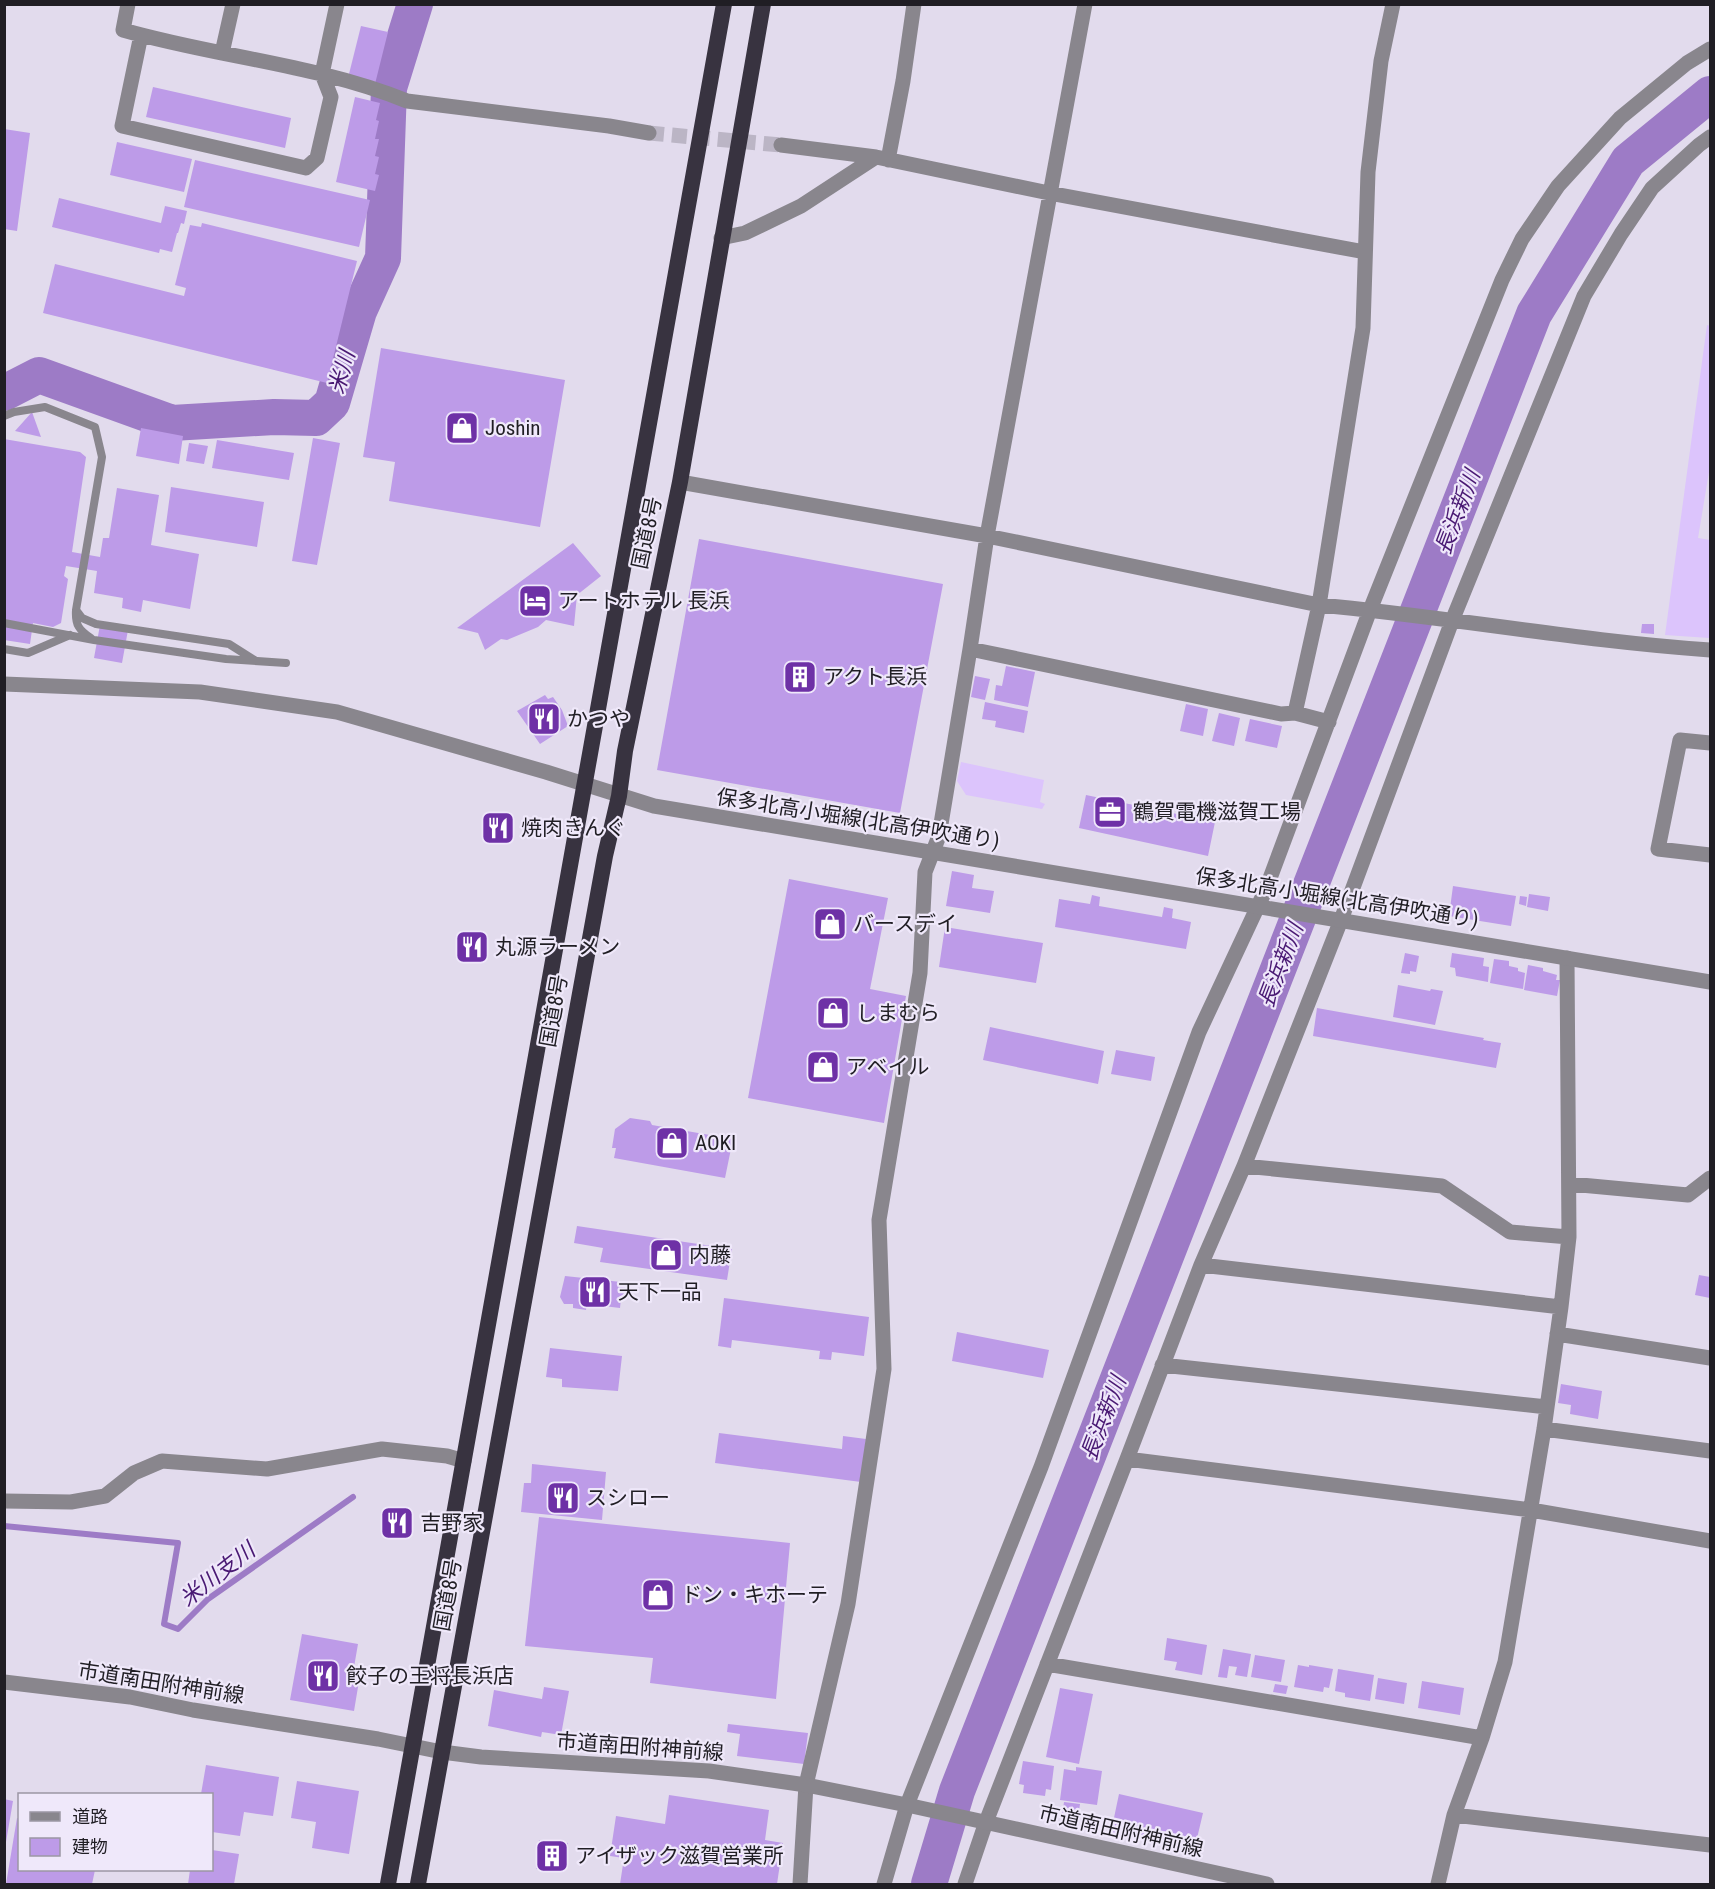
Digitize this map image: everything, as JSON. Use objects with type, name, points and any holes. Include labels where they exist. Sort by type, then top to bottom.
[{"type":"highway","name":"国道8号","points":[[388,1884],[724,4]]},
{"type":"highway","name":"国道8号","points":[[418,1884],[605,856],[619,796],[625,751],[680,482],[763,4]]},
{"type":"street","points":[[128,4],[123,30],[322,74],[388,93],[407,101],[649,133]]},
{"type":"street","points":[[222,53],[233,4]]},
{"type":"street","points":[[141,35],[122,126],[306,168],[317,158],[332,97],[322,74],[337,4]]},
{"type":"street","points":[[721,238],[745,233],[801,206],[882,159],[903,81],[914,4]]},
{"type":"street","points":[[800,1884],[806,1785],[848,1604],[884,1369],[879,1220],[920,973],[925,872],[939,836],[987,536],[1085,4]]},
{"type":"street","points":[[1295,713],[1318,605],[1363,328],[1368,172],[1381,61],[1393,4]]},
{"type":"street","points":[[884,1884],[908,1805],[1041,1467],[1199,1032],[1261,907],[1329,722],[1375,611],[1502,280],[1522,239],[1558,186],[1620,118],[1687,63],[1710,49]]},
{"type":"street","points":[[965,1884],[986,1822],[1162,1365],[1201,1265],[1244,1166],[1447,620],[1584,296],[1621,234],[1652,189],[1710,137]]},
{"type":"street","points":[[781,145],[882,159],[1049,193],[1365,252]]},
{"type":"street","points":[[680,482],[987,536],[1318,605],[1644,646],[1710,650]]},
{"type":"street","points":[[970,650],[1281,714],[1295,713],[1329,722]]},
{"type":"street","name":"保多北高小堀線(北高伊吹通り)","points":[[4,684],[200,692],[337,712],[546,772],[654,806],[1710,982]]},
{"type":"street","points":[[1710,743],[1680,740],[1658,849],[1710,855]]},
{"type":"street","points":[[1438,1884],[1454,1815],[1482,1738],[1505,1662],[1548,1407],[1569,1237],[1570,1184],[1566,1074],[1567,957]]},
{"type":"street","points":[[1244,1166],[1442,1186],[1510,1232],[1569,1237]]},
{"type":"street","points":[[1570,1184],[1688,1195],[1710,1178]]},
{"type":"street","points":[[1201,1265],[1561,1307]]},
{"type":"street","points":[[1557,1334],[1710,1358]]},
{"type":"street","points":[[1162,1365],[1548,1407]]},
{"type":"street","points":[[1544,1429],[1710,1451]]},
{"type":"street","points":[[4,1501],[71,1502],[105,1496],[134,1473],[162,1461],[267,1469],[382,1449],[447,1456],[464,1461]]},
{"type":"street","points":[[1127,1459],[1531,1510],[1710,1541]]},
{"type":"street","points":[[1047,1664],[1482,1738]]},
{"type":"street","name":"市道南田附神前線","points":[[4,1682],[130,1697],[193,1710],[442,1752],[481,1757],[709,1771],[806,1785],[908,1805],[1267,1884]]},
{"type":"street","points":[[1454,1815],[1710,1845]]},
{"type":"lane","points":[[4,416],[45,407],[95,427],[102,457],[75,622],[80,630],[94,640]]},
{"type":"lane","points":[[76,610],[82,618],[96,624],[229,644],[256,660]]},
{"type":"lane","points":[[4,623],[94,640],[226,659],[286,663]]},
{"type":"lane","points":[[4,649],[28,653],[71,635]]},
{"type":"shaded area","points":[[1707,325],[1710,326],[1710,466],[1698,538],[1710,540],[1710,638],[1665,635]]},
{"type":"shaded area","points":[[961,762],[1044,780],[1040,802],[1045,804],[1042,809],[966,795],[957,781]]},
{"type":"building","points":[[361,26],[388,32],[375,84],[348,78]]},
{"type":"building","points":[[153,87],[291,118],[285,148],[146,117]]},
{"type":"building","points":[[355,97],[380,103],[375,139],[379,139],[375,156],[379,157],[375,174],[379,175],[375,191],[336,182]]},
{"type":"building","points":[[4,129],[30,133],[17,231],[4,229]]},
{"type":"building","points":[[117,142],[192,159],[184,192],[110,175]]},
{"type":"building","points":[[195,160],[370,200],[359,247],[184,207]]},
{"type":"building","points":[[59,198],[161,223],[165,206],[187,211],[184,224],[181,223],[177,233],[172,252],[160,249],[159,253],[52,227]]},
{"type":"building","points":[[202,223],[357,261],[327,383],[43,313],[55,264],[184,296],[186,288],[175,285],[190,225],[201,227]]},
{"type":"building","name":"Joshin","points":[[381,348],[565,380],[540,527],[389,501],[395,462],[363,457]]},
{"type":"building","points":[[32,412],[41,437],[15,431]]},
{"type":"building","points":[[141,428],[183,436],[179,464],[136,456]]},
{"type":"building","points":[[313,438],[340,443],[317,565],[292,561]]},
{"type":"building","points":[[4,439],[80,452],[86,457],[72,552],[100,557],[103,538],[109,538],[117,488],[159,495],[151,545],[199,554],[190,609],[143,600],[141,612],[122,608],[123,598],[94,593],[97,571],[66,566],[64,576],[68,579],[61,623],[53,627],[33,623],[30,644],[4,640]]},
{"type":"building","points":[[217,440],[294,453],[289,480],[212,468]]},
{"type":"building","points":[[189,443],[208,446],[204,464],[186,461]]},
{"type":"building","points":[[171,487],[264,502],[257,547],[165,532]]},
{"type":"building","name":"アクト長浜","points":[[699,539],[943,584],[900,813],[657,770]]},
{"type":"building","name":"アートホテル 長浜","points":[[573,543],[601,576],[577,595],[574,626],[546,620],[538,627],[507,640],[501,639],[485,650],[478,633],[457,628]]},
{"type":"building","points":[[1642,624],[1654,624],[1654,634],[1641,633]]},
{"type":"building","points":[[100,625],[128,630],[122,663],[94,658]]},
{"type":"building","points":[[1006,666],[1035,672],[1028,707],[994,700],[996,685],[1002,686]]},
{"type":"building","points":[[975,676],[990,679],[985,700],[971,697]]},
{"type":"building","name":"かつや","points":[[545,695],[548,699],[553,697],[562,710],[568,726],[540,744],[517,711]]},
{"type":"building","points":[[985,702],[1028,711],[1024,733],[995,727],[996,721],[982,719]]},
{"type":"building","points":[[1186,704],[1208,709],[1203,736],[1180,731]]},
{"type":"building","points":[[1219,713],[1240,718],[1234,746],[1212,741]]},
{"type":"building","points":[[1250,719],[1282,726],[1277,748],[1245,741]]},
{"type":"building","points":[[1086,795],[1215,822],[1208,856],[1079,828]]},
{"type":"building","points":[[952,871],[974,875],[972,888],[994,891],[990,913],[946,906]]},
{"type":"building","points":[[789,879],[888,898],[870,989],[906,996],[884,1123],[748,1098]]},
{"type":"building","points":[[1453,886],[1516,896],[1511,926],[1449,916]]},
{"type":"building","points":[[1529,894],[1550,897],[1548,911],[1527,907]]},
{"type":"building","points":[[1092,895],[1100,897],[1099,906],[1162,917],[1164,907],[1173,909],[1172,918],[1191,922],[1186,949],[1055,927],[1059,899],[1090,904]]},
{"type":"building","points":[[1520,896],[1527,897],[1526,906],[1519,904]]},
{"type":"building","points":[[945,927],[1043,943],[1036,983],[939,967]]},
{"type":"building","points":[[1405,953],[1419,956],[1416,972],[1401,973]]},
{"type":"building","points":[[1452,953],[1484,958],[1483,966],[1489,967],[1488,982],[1456,976],[1455,968],[1450,967]]},
{"type":"building","points":[[1494,959],[1509,961],[1509,966],[1525,973],[1523,989],[1490,983]]},
{"type":"building","points":[[1528,965],[1543,968],[1543,971],[1557,975],[1556,980],[1560,980],[1557,996],[1524,990]]},
{"type":"building","points":[[1398,985],[1443,991],[1435,1025],[1393,1017]]},
{"type":"building","points":[[1317,1008],[1501,1043],[1496,1068],[1313,1036]]},
{"type":"building","points":[[990,1027],[1104,1051],[1098,1084],[983,1060]]},
{"type":"building","points":[[1116,1050],[1155,1057],[1151,1081],[1111,1074]]},
{"type":"building","name":"AOKI","points":[[630,1118],[650,1121],[652,1125],[733,1139],[725,1178],[614,1158],[616,1148],[612,1148],[615,1129]]},
{"type":"building","name":"内藤","points":[[577,1226],[732,1249],[727,1280],[600,1262],[603,1248],[574,1243]]},
{"type":"building","points":[[1699,1275],[1710,1277],[1710,1298],[1695,1295]]},
{"type":"building","name":"天下一品","points":[[565,1276],[621,1282],[621,1287],[630,1288],[628,1298],[621,1298],[620,1308],[587,1304],[586,1310],[573,1308],[573,1304],[564,1304],[560,1297]]},
{"type":"building","points":[[724,1298],[869,1317],[864,1356],[832,1352],[831,1360],[819,1359],[820,1351],[732,1340],[731,1348],[718,1346]]},
{"type":"building","points":[[957,1332],[1049,1350],[1043,1378],[952,1361]]},
{"type":"building","points":[[550,1348],[622,1356],[618,1391],[562,1387],[562,1379],[546,1377]]},
{"type":"building","points":[[1561,1384],[1602,1391],[1598,1419],[1570,1414],[1571,1405],[1558,1403]]},
{"type":"building","points":[[719,1433],[842,1449],[843,1436],[866,1439],[861,1482],[715,1463]]},
{"type":"building","name":"スシロー","points":[[532,1464],[606,1472],[602,1520],[521,1512],[524,1483],[531,1483]]},
{"type":"building","name":"ドン・キホーテ","points":[[539,1517],[790,1543],[776,1699],[650,1683],[653,1658],[525,1646]]},
{"type":"building","points":[[302,1634],[358,1644],[354,1667],[361,1669],[354,1711],[290,1700]]},
{"type":"building","points":[[1167,1638],[1207,1645],[1202,1675],[1175,1670],[1177,1662],[1164,1660]]},
{"type":"building","points":[[1223,1649],[1251,1654],[1247,1677],[1235,1675],[1237,1667],[1229,1666],[1227,1678],[1218,1677]]},
{"type":"building","points":[[1255,1655],[1285,1660],[1281,1682],[1251,1677]]},
{"type":"building","points":[[1298,1665],[1333,1669],[1329,1688],[1324,1687],[1323,1692],[1294,1687]]},
{"type":"building","points":[[1338,1669],[1374,1675],[1370,1701],[1345,1697],[1345,1693],[1335,1691]]},
{"type":"building","points":[[1378,1678],[1407,1683],[1404,1704],[1375,1699]]},
{"type":"building","points":[[1422,1681],[1464,1688],[1460,1715],[1418,1708]]},
{"type":"building","points":[[1275,1684],[1288,1686],[1286,1694],[1273,1692]]},
{"type":"building","points":[[544,1687],[569,1691],[561,1735],[542,1732],[541,1737],[488,1726],[494,1690],[542,1699]]},
{"type":"building","points":[[1060,1688],[1093,1694],[1079,1764],[1046,1757]]},
{"type":"building","points":[[728,1724],[808,1733],[804,1764],[737,1756],[740,1734],[727,1732]]},
{"type":"building","points":[[1023,1761],[1054,1766],[1051,1790],[1046,1789],[1045,1796],[1023,1793],[1024,1785],[1019,1784]]},
{"type":"building","points":[[206,1765],[279,1777],[273,1816],[244,1812],[240,1836],[213,1832],[213,1793],[201,1793]]},
{"type":"building","points":[[1076,1767],[1102,1771],[1097,1805],[1060,1800],[1064,1769],[1076,1771]]},
{"type":"building","points":[[297,1781],[359,1791],[349,1854],[312,1848],[316,1822],[291,1818]]},
{"type":"building","points":[[1119,1794],[1203,1813],[1194,1851],[1111,1832]]},
{"type":"building","points":[[669,1795],[769,1810],[765,1840],[783,1843],[777,1884],[620,1884],[624,1858],[610,1856],[616,1816],[665,1824]]},
{"type":"building","points":[[4,1799],[13,1801],[6,1842],[4,1842]]},
{"type":"building","points":[[1064,1802],[1080,1804],[1078,1818],[1062,1816]]},
{"type":"building","points":[[17,1818],[18,1871],[95,1871],[92,1884],[6,1884]]},
{"type":"building","name":"アイザック滋賀営業所","points":[[539,1840],[568,1843],[565,1871],[536,1869]]},
{"type":"building","points":[[213,1850],[239,1854],[234,1884],[188,1884],[190,1871],[213,1871]]},
{"type":"waterway","name":"米川","points":[[4,393],[39,375],[172,423],[274,417],[316,418],[332,403],[359,311],[383,258],[389,88],[415,4]]},
{"type":"waterway","name":"長浜新川","points":[[929,1884],[957,1791],[1534,314],[1628,161],[1710,94]]},
{"type":"waterway","name":"米川支川","points":[[4,1526],[178,1543],[164,1624],[178,1629],[208,1599],[353,1497]]},
{"type":"tunnel","points":[[649,133],[781,145]]},
{"type":"place","name":"Joshin","points":[[462,428]]},
{"type":"place","name":"アートホテル 長浜","points":[[535,601]]},
{"type":"place","name":"アクト長浜","points":[[800,677]]},
{"type":"place","name":"かつや","points":[[544,719]]},
{"type":"place","name":"鶴賀電機滋賀工場","points":[[1110,812]]},
{"type":"place","name":"焼肉きんぐ","points":[[498,828]]},
{"type":"place","name":"バースデイ","points":[[830,924]]},
{"type":"place","name":"丸源ラーメン","points":[[472,947]]},
{"type":"place","name":"しまむら","points":[[833,1013]]},
{"type":"place","name":"アベイル","points":[[823,1067]]},
{"type":"place","name":"AOKI","points":[[672,1143]]},
{"type":"place","name":"内藤","points":[[666,1255]]},
{"type":"place","name":"天下一品","points":[[595,1292]]},
{"type":"place","name":"スシロー","points":[[563,1498]]},
{"type":"place","name":"吉野家","points":[[397,1523]]},
{"type":"place","name":"ドン・キホーテ","points":[[658,1595]]},
{"type":"place","name":"餃子の王将長浜店","points":[[323,1676]]},
{"type":"place","name":"アイザック滋賀営業所","points":[[552,1856]]}]
